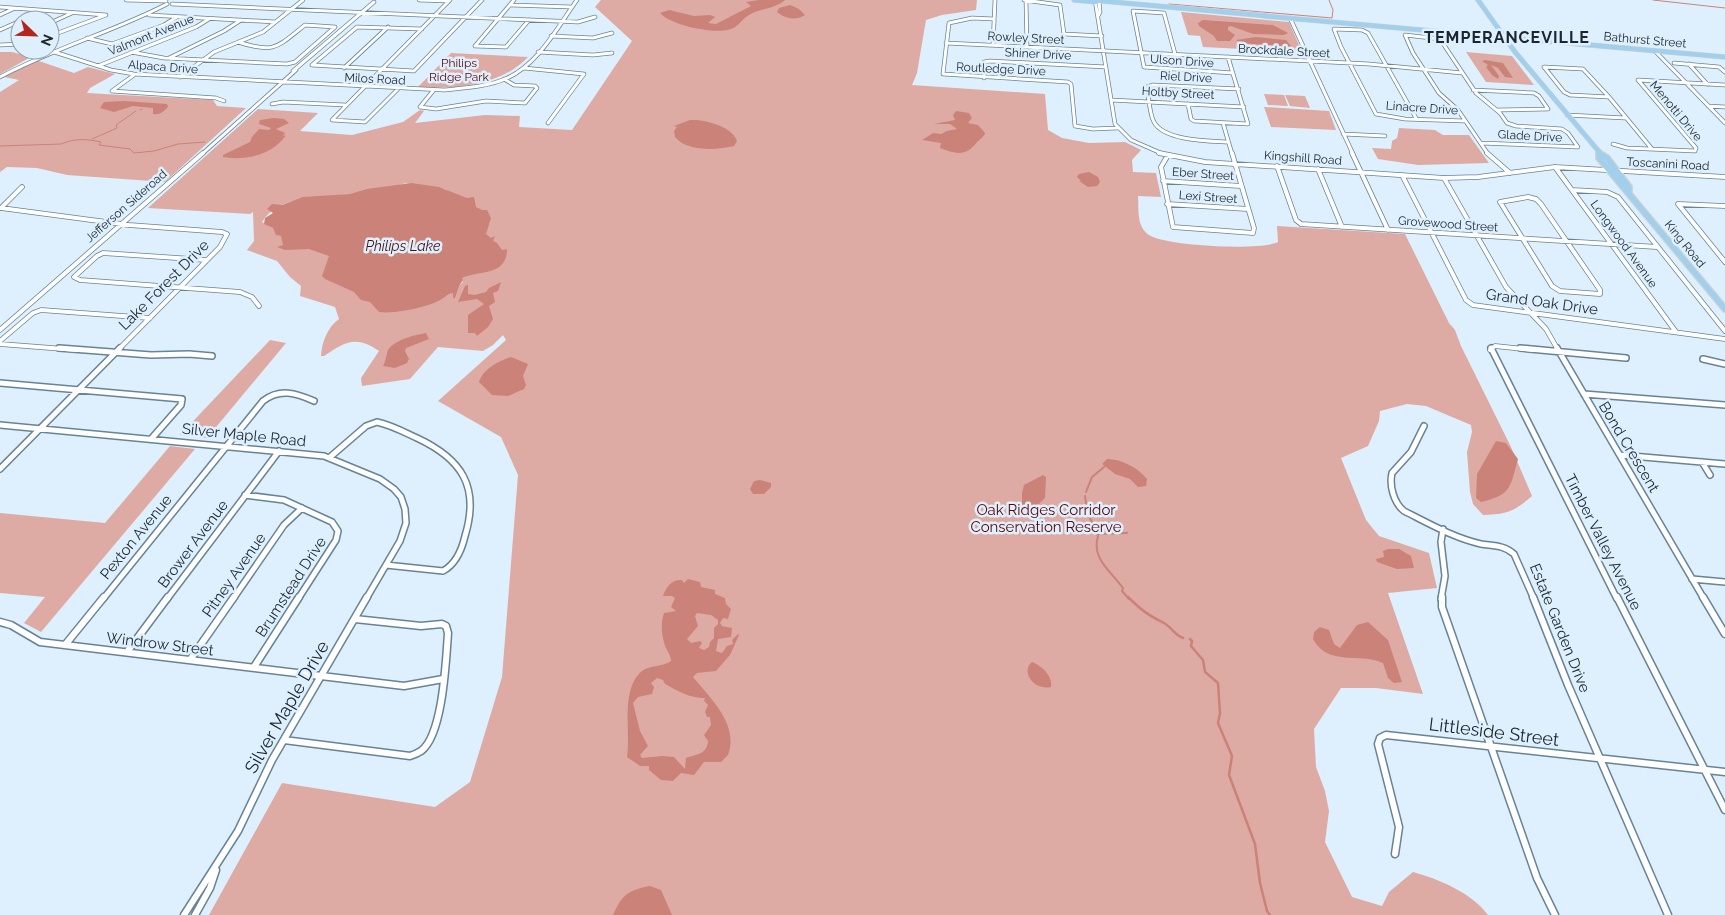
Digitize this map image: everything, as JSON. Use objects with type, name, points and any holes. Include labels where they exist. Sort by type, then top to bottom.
[{"type":"main road","name":"Bathurst Street","points":[[1074,0],[1725,58]]},
{"type":"main road","name":"King Road","points":[[1478,0],[1567,115],[1599,153],[1607,158],[1629,186],[1629,192]]},
{"type":"main road","name":"King Road","points":[[1599,153],[1599,158],[1725,309]]},
{"type":"street","points":[[126,0],[530,20],[586,21],[595,17]]},
{"type":"street","points":[[180,77],[214,52],[263,32],[304,0]]},
{"type":"street","points":[[419,0],[450,1]]},
{"type":"street","points":[[422,29],[356,27],[312,65],[381,70],[416,70],[482,0]]},
{"type":"street","points":[[514,0],[475,46],[506,47],[530,20]]},
{"type":"street","name":"Milos Road","points":[[282,82],[433,91],[480,85],[504,79],[524,68],[551,36],[576,0]]},
{"type":"street","points":[[993,45],[995,0]]},
{"type":"street","points":[[1027,47],[1025,0],[1060,5],[1064,34],[1102,36]]},
{"type":"street","points":[[60,47],[148,14],[170,1]]},
{"type":"street","name":"Jefferson Sideroad","points":[[0,330],[282,82],[296,72],[361,11],[375,1]]},
{"type":"street","name":"Jefferson Sideroad","points":[[350,22],[366,12],[375,4],[375,1]]},
{"type":"street","points":[[398,89],[366,122],[332,120],[450,1]]},
{"type":"street","points":[[1096,1],[1113,118],[1117,128]]},
{"type":"street","points":[[511,5],[571,8]]},
{"type":"street","points":[[0,7],[43,10]]},
{"type":"street","points":[[0,15],[13,9]]},
{"type":"street","points":[[1140,53],[1133,11],[1135,10],[1164,13],[1175,54]]},
{"type":"street","points":[[60,11],[98,13],[106,16],[60,33]]},
{"type":"street","points":[[60,19],[75,12]]},
{"type":"street","points":[[148,14],[275,22]]},
{"type":"street","points":[[87,38],[112,44],[164,25],[177,17]]},
{"type":"street","name":"Routledge Drive","points":[[994,19],[972,18],[949,24],[943,74],[1069,83],[1074,126],[1093,129],[1117,128]]},
{"type":"street","name":"Valmont Avenue","points":[[97,66],[196,27],[210,19]]},
{"type":"street","points":[[1293,19],[1334,109],[1343,134],[1388,230]]},
{"type":"street","points":[[169,59],[184,48],[228,30],[241,20]]},
{"type":"street","points":[[132,52],[169,59],[290,64],[295,62],[335,27],[306,25],[280,45],[273,48],[238,42]]},
{"type":"street","points":[[344,68],[388,28]]},
{"type":"street","points":[[1349,63],[1334,29],[1368,32],[1416,118]]},
{"type":"street","points":[[551,36],[594,38],[612,34]]},
{"type":"street","points":[[1473,90],[1534,93],[1539,96],[1548,109],[1496,110],[1473,90],[1440,39],[1408,34],[1404,36],[1438,93],[1458,110],[1491,158],[1510,173]]},
{"type":"street","name":"Rowley Street","points":[[946,43],[1104,51]]},
{"type":"street","name":"Brockdale Street","points":[[1104,51],[1385,65],[1462,73]]},
{"type":"street","points":[[1654,51],[1725,123]]},
{"type":"street","points":[[538,52],[593,55],[612,54]]},
{"type":"street","name":"Ulson Drive","points":[[1140,53],[1144,66],[1147,68],[1233,73]]},
{"type":"street","name":"Alpaca Drive","points":[[60,54],[97,66],[134,74],[282,82]]},
{"type":"street","points":[[1188,104],[1193,121],[1248,124],[1228,57]]},
{"type":"street","points":[[0,77],[33,60]]},
{"type":"street","name":"Shiner Drive","points":[[984,78],[984,62],[990,61],[1106,66]]},
{"type":"street","points":[[1714,62],[1725,72]]},
{"type":"street","name":"Linacre Drive","points":[[1349,63],[1376,114],[1382,116],[1465,121]]},
{"type":"street","points":[[1674,63],[1719,67]]},
{"type":"street","points":[[1689,64],[1707,84]]},
{"type":"street","points":[[1609,97],[1570,95],[1564,92],[1544,67],[1583,69],[1609,97],[1652,149]]},
{"type":"street","points":[[524,68],[584,74],[548,123]]},
{"type":"street","points":[[134,74],[112,91],[216,98],[224,101]]},
{"type":"street","points":[[433,91],[420,107],[436,108],[491,101],[525,103],[537,88],[535,86],[514,84],[504,79]]},
{"type":"street","name":"Menotti Drive","points":[[1613,144],[1626,148],[1695,151],[1696,148],[1638,80],[1686,83]]},
{"type":"street","points":[[1686,83],[1725,85]]},
{"type":"street","name":"Riel Drive","points":[[1150,102],[1147,87],[1149,85],[1239,90]]},
{"type":"street","name":"Holtby Street","points":[[1111,100],[1244,107]]},
{"type":"street","points":[[272,104],[283,102],[345,105]]},
{"type":"street","points":[[1150,102],[1154,122],[1164,131],[1192,140],[1228,142]]},
{"type":"street","points":[[1708,106],[1725,107]]},
{"type":"street","name":"Glade Drive","points":[[1481,143],[1577,148],[1564,130],[1512,125],[1507,123],[1496,110]]},
{"type":"street","points":[[1567,115],[1625,118]]},
{"type":"street","points":[[1168,155],[1161,164],[1171,224],[1175,228],[1251,233],[1254,231],[1223,123]]},
{"type":"street","name":"Kingshill Road","points":[[1117,128],[1136,143],[1168,155],[1193,161],[1444,178],[1478,178],[1555,167],[1610,171]]},
{"type":"street","points":[[1343,134],[1386,136]]},
{"type":"street","name":"Grovewood Street","points":[[1277,166],[1298,222],[1342,227],[1657,247]]},
{"type":"street","name":"Longwood Avenue","points":[[1555,167],[1676,333]]},
{"type":"street","points":[[1318,169],[1342,227]]},
{"type":"street","name":"Toscanini Road","points":[[1610,171],[1725,178]]},
{"type":"street","name":"Grand Oak Drive","points":[[1402,175],[1466,300],[1473,305],[1725,339]]},
{"type":"street","points":[[1444,178],[1506,287],[1533,313],[1546,329],[1584,394]]},
{"type":"street","name":"Eber Street","points":[[1163,181],[1241,186]]},
{"type":"street","points":[[0,208],[22,187]]},
{"type":"street","points":[[1572,190],[1607,192],[1616,195],[1725,331]]},
{"type":"street","points":[[1528,197],[1538,200],[1600,294],[1555,289],[1522,238],[1500,203],[1501,200],[1528,197]]},
{"type":"street","name":"Lexi Street","points":[[1167,204],[1248,209]]},
{"type":"street","points":[[1725,206],[1678,204],[1725,262]]},
{"type":"street","points":[[0,208],[120,224]]},
{"type":"street","name":"Lake Forest Drive","points":[[0,469],[223,244],[226,233],[120,224]]},
{"type":"street","points":[[207,260],[107,253],[97,256],[74,277],[80,280],[240,292],[252,297],[259,306]]},
{"type":"street","points":[[1719,254],[1725,255]]},
{"type":"street","points":[[0,342],[33,312],[41,310],[150,318]]},
{"type":"street","points":[[0,342],[115,353],[212,356]]},
{"type":"street","name":"Timber Valley Avenue","points":[[1559,350],[1495,346],[1490,349],[1725,810]]},
{"type":"street","points":[[1559,350],[1626,358]]},
{"type":"street","points":[[1703,359],[1725,364]]},
{"type":"street","points":[[0,383],[182,398],[183,402],[181,405],[152,438]]},
{"type":"street","name":"Pexton Avenue","points":[[65,645],[226,446],[270,395],[286,391],[314,401]]},
{"type":"street","name":"Bond Crescent","points":[[1584,394],[1725,405]]},
{"type":"street","name":"Bond Crescent","points":[[1584,394],[1725,634]]},
{"type":"street","points":[[329,458],[366,426],[376,422],[434,445],[454,461],[464,476],[471,503],[470,519],[462,545],[451,567],[443,571],[386,565]]},
{"type":"street","name":"Silver Maple Road","points":[[0,425],[152,438],[329,458],[384,481],[401,497],[405,509],[406,523],[400,541],[386,565]]},
{"type":"street","name":"Estate Garden Drive","points":[[1424,426],[1412,451],[1392,470],[1390,479],[1397,504],[1401,510],[1474,542],[1506,547],[1514,554],[1668,915]]},
{"type":"street","name":"Brower Avenue","points":[[127,652],[279,451]]},
{"type":"street","points":[[1620,455],[1725,464]]},
{"type":"street","points":[[1702,462],[1710,475]]},
{"type":"street","name":"Brumstead Drive","points":[[245,496],[284,500],[336,524],[338,531],[337,537],[254,667]]},
{"type":"street","name":"Pitney Avenue","points":[[190,660],[284,525],[302,508]]},
{"type":"street","points":[[1444,529],[1440,547],[1445,573],[1440,597],[1442,607],[1537,878],[1555,915]]},
{"type":"street","name":"Silver Maple Drive","points":[[184,915],[200,887],[217,866],[238,831],[284,740],[386,565]]},
{"type":"street","points":[[1692,579],[1725,582]]},
{"type":"street","points":[[284,740],[418,756],[425,748],[437,722],[448,633],[446,626],[442,624],[422,626],[355,619]]},
{"type":"street","name":"Windrow Street","points":[[0,622],[14,625],[31,638],[40,642],[404,686],[442,679]]},
{"type":"street","name":"Littleside Street","points":[[1396,854],[1399,828],[1378,744],[1380,738],[1386,735],[1725,772]]},
{"type":"street","name":"Silver Maple Drive","points":[[195,915],[210,888],[217,866]]},
{"type":"green space","name":"Oak Ridges Corridor Conservation Reserve","points":[[601,0],[977,0],[976,10],[942,15],[926,20],[917,73],[912,85],[1045,94],[1048,130],[1062,138],[1089,143],[1125,142],[1141,150],[1132,160],[1133,172],[1156,173],[1161,197],[1138,196],[1140,222],[1149,235],[1173,242],[1233,247],[1268,245],[1278,242],[1277,226],[1405,234],[1449,323],[1455,330],[1511,447],[1532,496],[1520,506],[1510,511],[1483,515],[1473,504],[1470,492],[1467,452],[1472,432],[1471,425],[1426,406],[1407,404],[1380,411],[1379,421],[1368,446],[1341,458],[1366,520],[1379,536],[1429,553],[1437,588],[1388,593],[1423,694],[1376,688],[1341,688],[1314,729],[1316,767],[1325,791],[1329,811],[1325,842],[1352,897],[1382,906],[1389,892],[1413,872],[1454,888],[1473,900],[1488,915],[209,915],[282,783],[435,807],[470,782],[502,677],[518,475],[501,437],[438,401],[506,340],[503,335],[493,345],[483,351],[438,347],[410,379],[362,386],[361,378],[379,351],[364,343],[351,342],[321,356],[326,336],[339,319],[335,307],[300,296],[301,286],[290,277],[277,261],[247,250],[254,241],[253,212],[250,214],[148,208],[258,109],[318,113],[300,131],[352,135],[403,122],[420,110],[424,111],[415,123],[485,115],[520,116],[519,127],[572,130],[632,41],[595,7]],"holes":[[[406,183],[445,189],[462,200],[487,238],[461,277],[463,282],[450,294],[432,302],[262,222],[277,207],[309,198],[365,192]]]},
{"type":"green space","points":[[1181,12],[1289,22],[1302,52],[1203,47],[1200,36],[1188,35]]},
{"type":"green space","points":[[0,52],[10,52],[10,60],[26,60],[0,74]]},
{"type":"green space","points":[[1466,52],[1512,56],[1534,85],[1486,82]]},
{"type":"green space","name":"Philips Ridge Park","points":[[451,53],[528,57],[517,67],[505,74],[477,84],[418,87]]},
{"type":"green space","points":[[36,60],[74,73],[88,67],[115,74],[90,88],[87,93],[213,100],[217,106],[246,108],[165,182],[67,175],[37,168],[7,167],[0,172],[0,92],[19,80],[4,77]]},
{"type":"green space","points":[[1264,94],[1284,95],[1288,106],[1268,105]]},
{"type":"green space","points":[[1285,95],[1305,96],[1310,108],[1290,106]]},
{"type":"green space","points":[[1264,107],[1329,111],[1336,130],[1271,127]]},
{"type":"green space","points":[[1399,128],[1435,130],[1443,135],[1469,135],[1489,163],[1418,165],[1378,159],[1372,148],[1391,149],[1392,141],[1397,138]]},
{"type":"green space","points":[[270,340],[286,343],[207,438],[180,435]]},
{"type":"green space","points":[[170,446],[195,449],[41,632],[24,623],[45,597],[0,593],[0,513],[105,523]]},
{"type":"water","points":[[785,0],[777,5],[754,13],[733,28],[724,31],[693,28],[673,21],[660,13],[669,10],[694,16],[710,15],[715,17],[708,23],[716,24],[751,6],[746,2]]},
{"type":"water","points":[[790,5],[799,9],[805,15],[791,18],[777,12],[779,8]]},
{"type":"water","points":[[1203,20],[1273,25],[1288,33],[1284,35],[1253,34],[1231,26],[1228,27],[1228,30],[1235,35],[1230,41],[1217,41],[1214,36],[1199,26],[1198,23]]},
{"type":"water","points":[[1256,37],[1286,40],[1292,47],[1241,43],[1236,40]]},
{"type":"water","points":[[1482,61],[1503,63],[1513,78],[1505,77],[1498,68],[1491,65],[1499,76],[1498,79],[1486,67],[1488,65]]},
{"type":"water","points":[[124,101],[167,104],[168,107],[161,113],[155,114],[153,114],[153,108],[133,106],[114,112],[100,108],[104,102]]},
{"type":"water","points":[[956,111],[969,113],[972,118],[968,123],[978,125],[985,133],[973,147],[965,152],[956,153],[940,148],[941,143],[922,140],[933,133],[941,134],[957,129],[950,124],[934,124],[955,120],[953,115]]},
{"type":"water","points":[[284,119],[289,123],[276,129],[285,133],[283,136],[286,135],[274,147],[266,152],[249,157],[223,157],[223,155],[250,142],[259,129],[269,130],[271,128],[259,124],[260,120]]},
{"type":"water","points":[[690,120],[718,125],[730,132],[737,141],[734,146],[703,149],[680,142],[675,137],[674,131],[677,127],[674,126]]},
{"type":"water","points":[[1089,172],[1098,177],[1100,182],[1097,186],[1088,187],[1079,181],[1081,181],[1077,177],[1079,174]]},
{"type":"water","name":"Philips Lake","points":[[411,183],[439,187],[467,198],[474,197],[476,207],[487,210],[491,218],[486,234],[491,238],[495,236],[493,241],[502,250],[507,249],[506,258],[497,268],[462,278],[463,280],[455,298],[453,298],[453,293],[424,306],[400,311],[379,312],[370,302],[361,300],[354,292],[322,276],[329,256],[309,249],[285,250],[277,247],[283,245],[281,236],[276,235],[273,228],[264,224],[265,218],[273,213],[267,209],[272,204],[282,205],[303,197],[350,194],[367,189]]},
{"type":"water","points":[[501,282],[498,291],[493,293],[495,302],[489,306],[493,319],[488,327],[477,336],[475,333],[468,333],[468,315],[484,304],[477,299],[458,302],[465,286],[468,285],[468,294],[475,295],[486,292],[489,288]]},
{"type":"water","points":[[426,333],[429,339],[406,348],[405,351],[409,359],[407,363],[395,368],[383,366],[391,346],[405,338]]},
{"type":"water","points":[[511,357],[528,364],[523,376],[526,385],[524,389],[508,396],[492,395],[479,382],[481,377],[492,366]]},
{"type":"water","points":[[1496,441],[1506,443],[1518,459],[1511,483],[1504,493],[1481,502],[1476,498],[1477,474]]},
{"type":"water","points":[[1107,459],[1124,462],[1134,468],[1147,479],[1146,486],[1138,487],[1130,479],[1115,474],[1102,464]]},
{"type":"water","points":[[1043,475],[1046,477],[1045,498],[1039,504],[1031,520],[1027,510],[1022,506],[1024,485]]},
{"type":"water","points":[[760,480],[771,483],[771,487],[764,494],[753,494],[750,489],[754,481]]},
{"type":"water","points":[[1399,549],[1411,556],[1414,568],[1397,569],[1377,562],[1376,559],[1384,557],[1383,551]]},
{"type":"water","points":[[688,579],[700,582],[701,587],[715,590],[715,594],[725,598],[726,604],[731,609],[728,619],[723,618],[720,623],[722,626],[732,628],[731,637],[718,639],[716,651],[722,653],[727,646],[733,644],[732,640],[739,635],[730,655],[716,671],[697,673],[693,677],[722,713],[730,733],[730,744],[728,755],[721,762],[704,762],[694,775],[681,773],[673,781],[661,780],[649,770],[649,766],[640,766],[627,757],[629,700],[635,679],[642,671],[671,661],[663,638],[662,623],[664,613],[676,611],[671,607],[675,598],[663,596],[672,582],[682,580],[684,583]],"holes":[[[697,613],[711,615],[718,620],[718,624],[714,628],[714,638],[710,642],[709,647],[704,650],[699,648],[702,643],[700,641],[691,643],[687,639],[698,626],[695,616]],[[657,678],[684,694],[705,698],[704,701],[708,705],[705,712],[707,717],[710,717],[711,725],[704,735],[708,741],[706,749],[686,758],[685,769],[674,757],[642,758],[640,755],[648,746],[640,731],[633,703],[638,697],[652,694],[654,687],[651,683]]]},
{"type":"water","points":[[1368,622],[1388,640],[1402,682],[1394,683],[1388,678],[1383,663],[1374,660],[1335,656],[1319,648],[1313,639],[1314,632],[1320,627],[1329,630],[1334,644],[1340,648],[1357,625]]},
{"type":"water","points":[[1032,662],[1049,675],[1051,687],[1039,686],[1031,680],[1028,671]]},
{"type":"water","points":[[650,886],[661,890],[672,915],[613,915],[619,903],[627,894],[636,889]]},
{"type":"waterway","points":[[1169,4],[1332,18],[1333,10],[1329,0]]},
{"type":"waterway","points":[[1653,0],[1725,8]]},
{"type":"waterway","points":[[92,139],[117,128],[116,125],[136,111]]},
{"type":"waterway","points":[[0,146],[61,144],[76,140],[86,140],[101,142],[99,145],[130,149],[134,153],[154,151],[178,144],[205,142]]},
{"type":"waterway","points":[[1086,492],[1092,477],[1104,467]]},
{"type":"waterway","points":[[1085,496],[1087,511],[1097,534]]},
{"type":"waterway","points":[[1097,534],[1127,533]]},
{"type":"waterway","points":[[1097,534],[1097,551],[1100,558],[1129,599]]},
{"type":"waterway","points":[[1128,597],[1145,612],[1183,638]]},
{"type":"waterway","points":[[1190,639],[1192,641],[1191,646],[1203,660],[1205,672],[1218,683],[1220,713],[1218,723],[1232,756],[1229,775],[1255,844],[1260,883],[1267,911],[1270,915]]},
{"type":"district","name":"TEMPERANCEVILLE","points":[[1507,37]]}]
